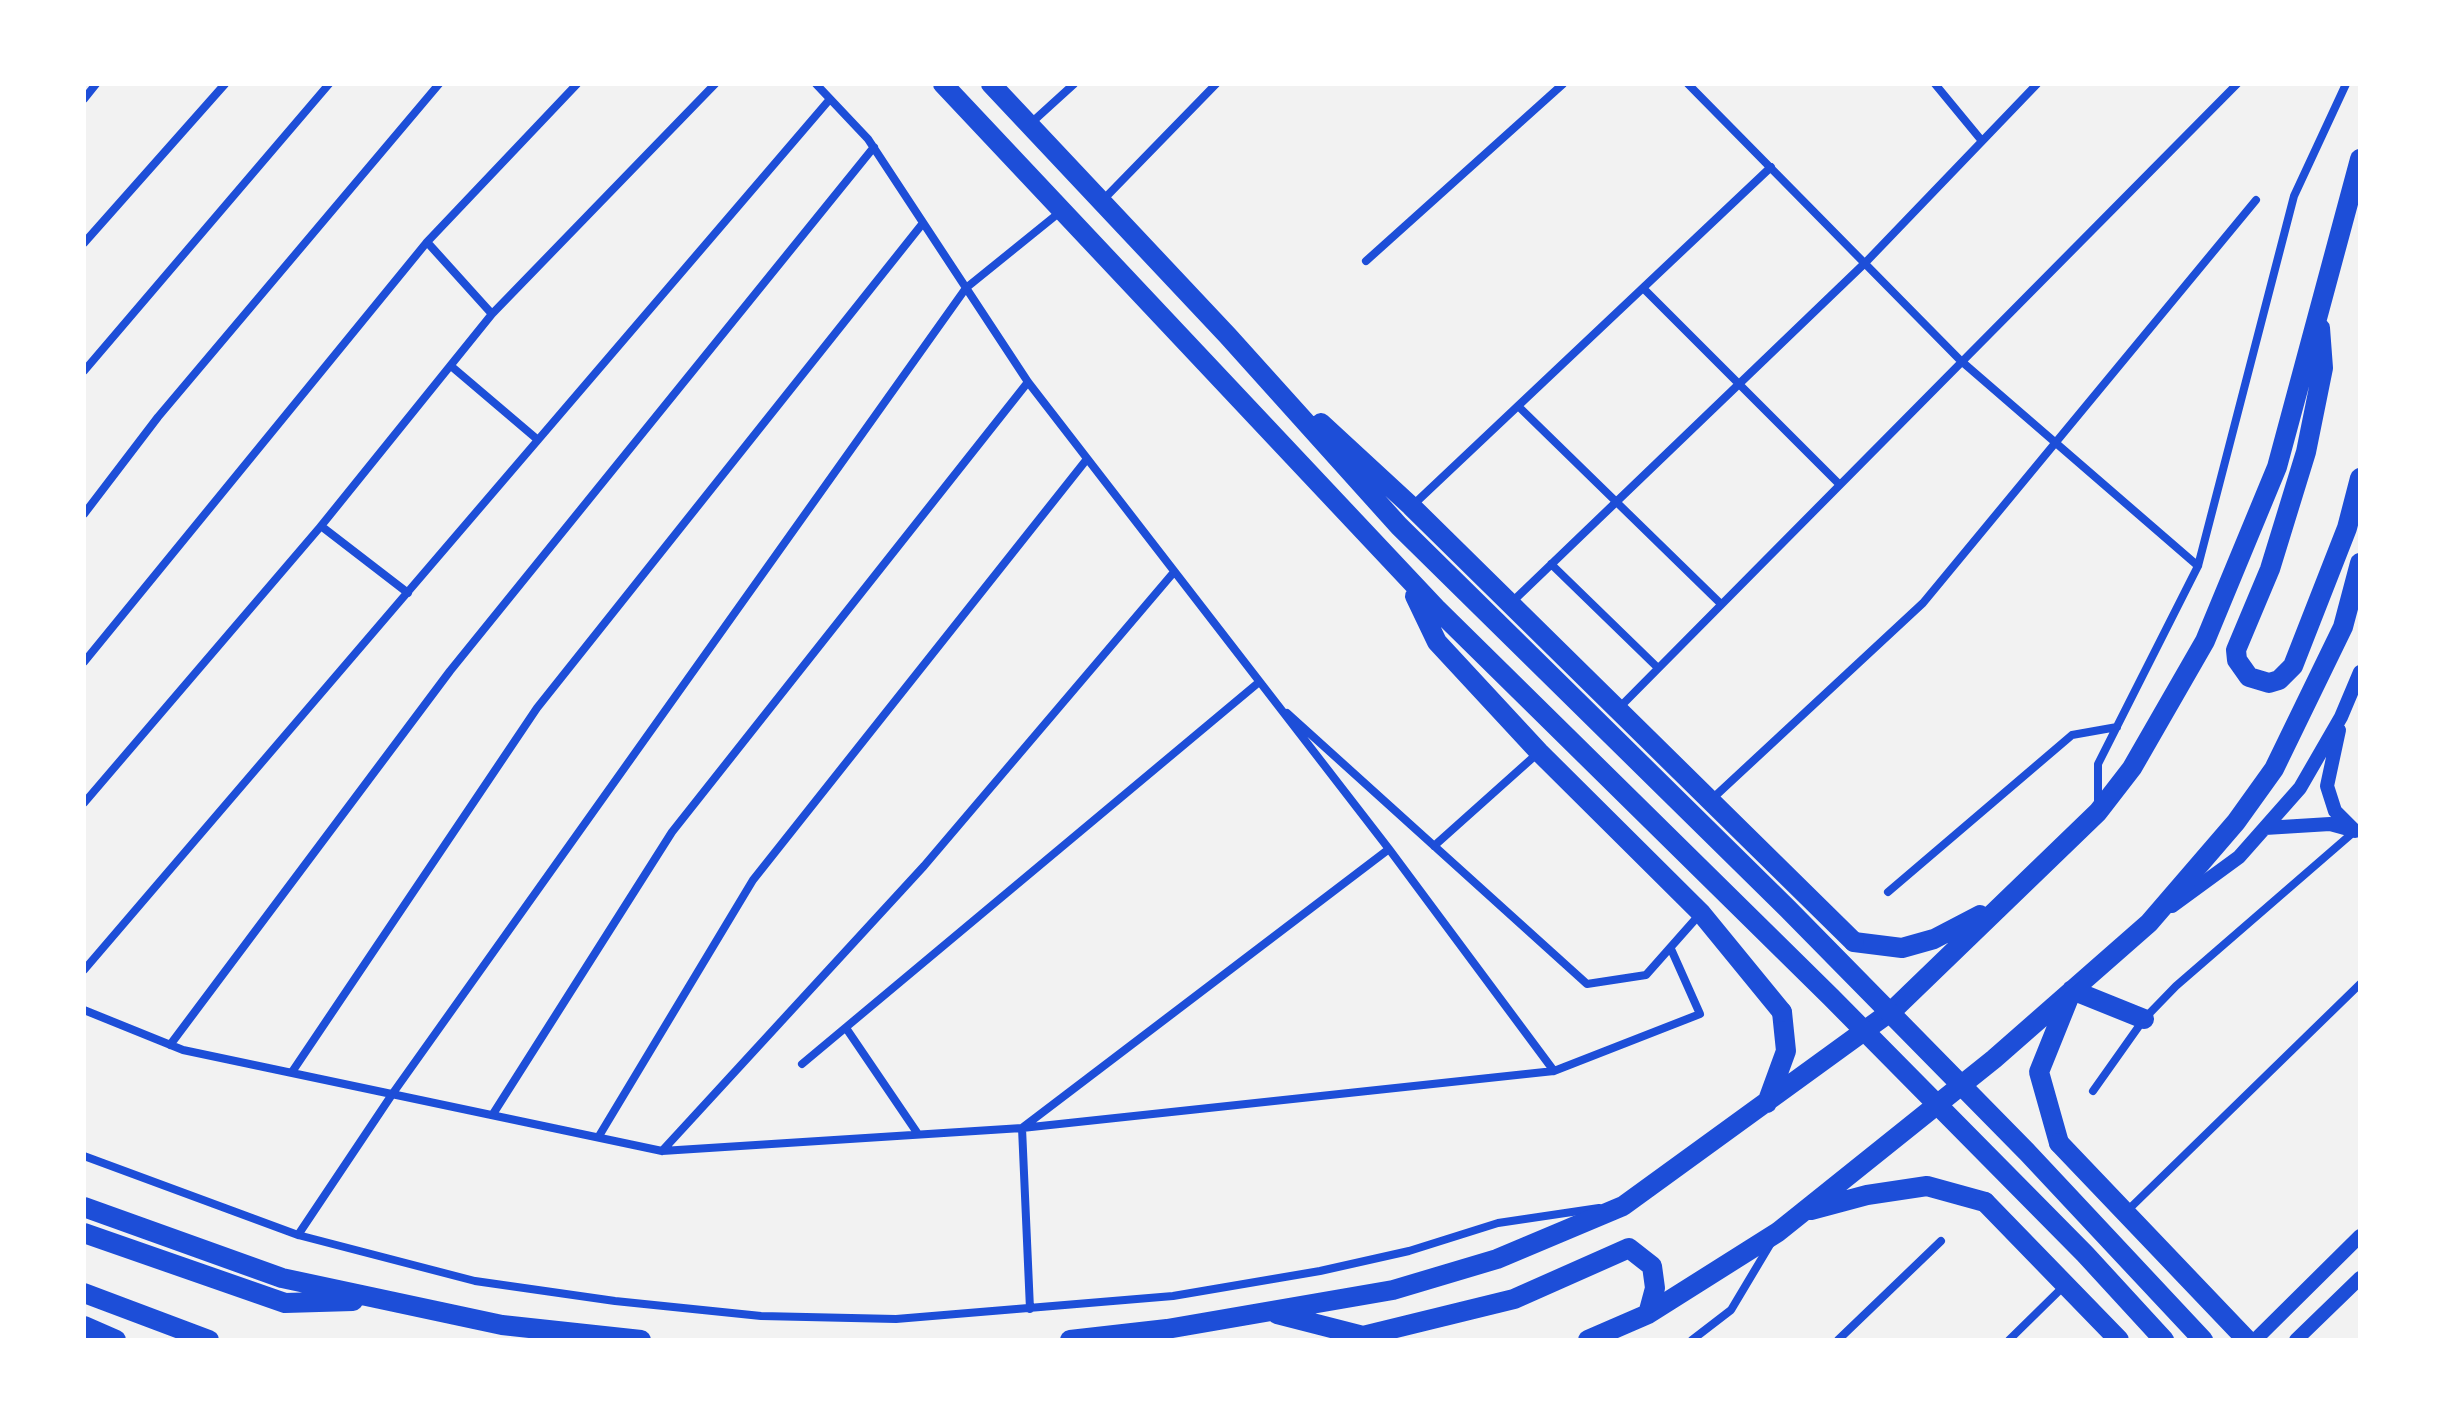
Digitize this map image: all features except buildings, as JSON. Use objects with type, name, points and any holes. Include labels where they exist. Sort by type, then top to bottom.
[{"type":"main road","points":[[943,84],[1436,608],[1843,1008],[2085,1254],[2164,1340]]},
{"type":"main road","points":[[991,84],[1228,336],[1399,526],[1820,942],[2027,1152],[2203,1340]]},
{"type":"main road","points":[[1070,1340],[1167,1329],[1408,1286],[1497,1259],[1623,1206],[1893,1010],[2098,812],[2132,768],[2205,641],[2277,467],[2360,159]]},
{"type":"main road","points":[[2319,312],[2323,368],[2306,452],[2270,569],[2236,650],[2242,669],[2249,677],[2269,683],[2279,680],[2293,666],[2347,528],[2360,478]]},
{"type":"main road","points":[[1228,336],[1411,506],[1854,942],[1902,948],[1934,939],[2001,903]]},
{"type":"main road","points":[[1588,1340],[1648,1314],[1778,1232],[1994,1059],[2149,923],[2236,822],[2274,769],[2343,627],[2360,563]]},
{"type":"main road","points":[[1407,578],[1437,642],[1539,752],[1701,913],[1782,1012],[1786,1051],[1767,1103]]},
{"type":"main road","points":[[2072,990],[2144,1019]]},
{"type":"main road","points":[[2072,990],[2039,1072],[2059,1143],[2247,1340]]},
{"type":"main road","points":[[1804,1212],[1867,1195],[1927,1186],[1985,1202],[2119,1340]]},
{"type":"main road","points":[[84,1207],[282,1278],[502,1325],[641,1340]]},
{"type":"main road","points":[[84,1233],[285,1303],[385,1300]]},
{"type":"main road","points":[[1267,1312],[1363,1336],[1514,1299],[1629,1248],[1652,1266],[1655,1288],[1648,1314]]},
{"type":"main road","points":[[84,1293],[209,1340]]},
{"type":"main road","points":[[84,1326],[116,1340]]},
{"type":"street","points":[[84,99],[96,84]]},
{"type":"street","points":[[84,243],[225,84]]},
{"type":"street","points":[[84,371],[329,84]]},
{"type":"street","points":[[84,514],[158,417],[439,84]]},
{"type":"street","points":[[84,662],[427,242],[577,84]]},
{"type":"street","points":[[84,803],[321,526],[492,314],[715,84]]},
{"type":"street","points":[[816,84],[874,147],[1028,382],[1389,849],[1554,1071]]},
{"type":"street","points":[[1029,125],[1074,84]]},
{"type":"street","points":[[1102,202],[1216,84]]},
{"type":"street","points":[[1366,261],[1563,84]]},
{"type":"street","points":[[1688,84],[1960,360],[2198,566]]},
{"type":"street","points":[[1935,84],[1982,141]]},
{"type":"street","points":[[1510,604],[1866,262],[2037,84]]},
{"type":"street","points":[[1618,709],[1960,360],[2237,84]]},
{"type":"street","points":[[2098,812],[2098,764],[2198,566],[2294,196],[2346,84]]},
{"type":"street","points":[[84,970],[830,99]]},
{"type":"street","points":[[170,1045],[450,671],[874,147]]},
{"type":"street","points":[[1411,506],[1771,167]]},
{"type":"street","points":[[1712,799],[1923,603],[2256,200]]},
{"type":"street","points":[[298,1235],[393,1093],[966,288],[1061,210]]},
{"type":"street","points":[[292,1072],[537,708],[923,223]]},
{"type":"street","points":[[427,242],[492,314]]},
{"type":"street","points":[[1643,288],[1839,484]]},
{"type":"street","points":[[451,366],[538,440]]},
{"type":"street","points":[[493,1114],[672,832],[1028,382]]},
{"type":"street","points":[[1518,406],[1721,604]]},
{"type":"street","points":[[599,1136],[753,880],[1087,459]]},
{"type":"street","points":[[321,526],[408,593]]},
{"type":"street","points":[[1551,564],[1658,668]]},
{"type":"street","points":[[662,1151],[924,866],[1174,572]]},
{"type":"street","points":[[2149,923],[2239,857],[2300,788],[2341,717],[2360,672]]},
{"type":"street","points":[[802,1064],[1258,683]]},
{"type":"street","points":[[1269,696],[1587,984],[1646,975],[1701,913]]},
{"type":"street","points":[[2341,717],[2327,786],[2335,811],[2358,831]]},
{"type":"street","points":[[1888,892],[2072,735],[2117,727]]},
{"type":"street","points":[[1434,846],[1539,752]]},
{"type":"street","points":[[2265,828],[2330,824],[2358,831]]},
{"type":"street","points":[[2093,1091],[2144,1019],[2358,831]]},
{"type":"street","points":[[1022,1128],[1389,849]]},
{"type":"street","points":[[84,1010],[170,1045],[662,1151],[1022,1128],[1554,1071],[1700,1014],[1671,949]]},
{"type":"street","points":[[2127,1211],[2360,984]]},
{"type":"street","points":[[846,1028],[918,1134]]},
{"type":"street","points":[[1022,1128],[1030,1309]]},
{"type":"street","points":[[84,1156],[298,1235],[475,1281],[761,1316],[896,1319],[1173,1296],[1320,1271],[1409,1251],[1498,1223],[1550,1213],[1623,1206]]},
{"type":"street","points":[[1692,1340],[1731,1310],[1778,1232]]},
{"type":"street","points":[[2255,1340],[2360,1236]]},
{"type":"street","points":[[1838,1340],[1941,1241]]},
{"type":"street","points":[[2296,1340],[2360,1278]]},
{"type":"street","points":[[2009,1340],[2065,1285]]}]
